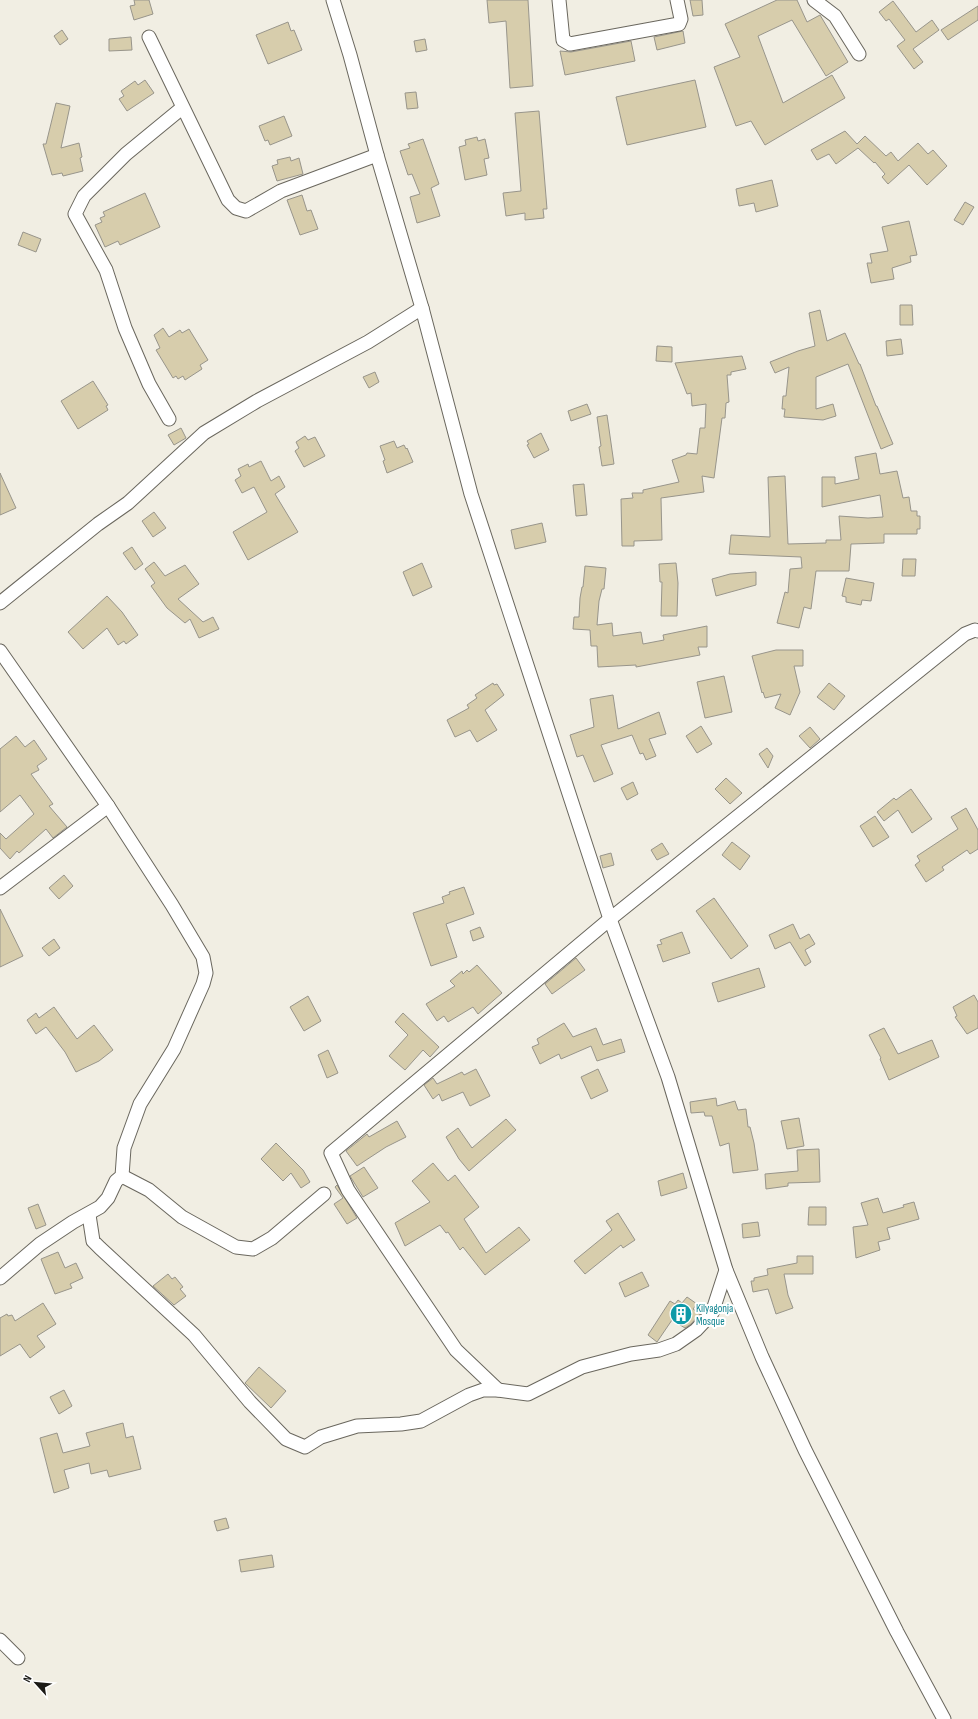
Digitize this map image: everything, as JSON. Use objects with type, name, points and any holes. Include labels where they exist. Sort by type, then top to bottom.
[{"type":"street","points":[[333,0],[350,54],[377,155],[422,308],[471,494],[610,919],[668,1077],[726,1270],[762,1357],[805,1450],[897,1632],[944,1719]]},
{"type":"street","points":[[560,0],[563,40],[570,44],[679,24],[681,18],[677,0]]},
{"type":"street","points":[[814,0],[835,16],[859,54]]},
{"type":"street","points":[[149,37],[182,108],[228,200],[236,208],[246,210],[281,191],[377,155]]},
{"type":"street","points":[[169,419],[149,384],[125,328],[106,270],[75,214],[84,196],[89,190],[126,154],[182,108]]},
{"type":"street","points":[[0,603],[98,524],[128,503],[204,433],[257,402],[368,342],[422,308]]},
{"type":"street","points":[[498,1390],[456,1350],[348,1190],[331,1153],[610,919],[965,634],[975,630],[978,631]]},
{"type":"street","points":[[0,651],[108,806],[203,957],[206,973],[203,984],[174,1048],[140,1104],[124,1148],[122,1176],[116,1182],[108,1198],[100,1208],[73,1222],[40,1244],[0,1278]]},
{"type":"street","points":[[0,888],[108,806]]},
{"type":"street","points":[[122,1176],[149,1190],[182,1217],[236,1248],[253,1249],[272,1238],[324,1194]]},
{"type":"street","points":[[89,1215],[93,1241],[194,1335],[250,1402],[286,1439],[305,1447],[322,1436],[357,1426],[421,1421],[469,1395],[483,1390],[498,1390],[528,1394],[582,1367],[631,1354],[659,1350],[676,1344],[696,1330],[712,1313],[726,1270]]},
{"type":"street","points":[[0,1640],[18,1658]]},
{"type":"building","points":[[134,0],[149,0],[153,14],[134,20],[130,6],[135,5]]},
{"type":"building","points":[[487,0],[528,0],[533,86],[510,88],[506,21],[489,23]]},
{"type":"building","points":[[690,0],[702,0],[703,15],[693,16]]},
{"type":"building","points":[[777,0],[797,0],[807,22],[820,15],[848,62],[826,76],[792,20],[758,36],[783,103],[832,75],[845,98],[765,145],[751,121],[736,126],[714,67],[740,57],[725,24]]},
{"type":"building","points":[[893,1],[916,32],[932,20],[939,30],[913,49],[923,62],[914,69],[897,46],[905,40],[889,19],[886,21],[879,12]]},
{"type":"building","points":[[978,6],[978,20],[948,40],[941,30]]},
{"type":"building","points":[[288,22],[291,31],[294,30],[302,50],[268,64],[256,35]]},
{"type":"building","points":[[62,30],[68,39],[60,45],[54,36]]},
{"type":"building","points":[[683,31],[685,43],[657,50],[654,37]]},
{"type":"building","points":[[131,37],[132,50],[109,51],[109,39]]},
{"type":"building","points":[[425,39],[427,50],[416,52],[414,41]]},
{"type":"building","points":[[631,41],[635,61],[565,75],[560,51],[571,52]]},
{"type":"building","points":[[145,80],[154,93],[127,111],[119,99],[124,96],[121,91],[135,81],[138,85]]},
{"type":"building","points":[[695,80],[706,127],[627,145],[616,97]]},
{"type":"building","points":[[416,92],[418,108],[407,109],[405,93]]},
{"type":"building","points":[[56,103],[70,106],[61,148],[79,143],[82,157],[80,158],[83,171],[63,176],[62,173],[52,175],[43,144],[46,144]]},
{"type":"building","points":[[539,111],[547,209],[543,209],[544,218],[525,220],[525,213],[506,216],[503,193],[521,191],[515,113]]},
{"type":"building","points":[[284,116],[292,136],[270,145],[268,140],[265,141],[259,126]]},
{"type":"building","points":[[845,131],[857,144],[865,136],[886,156],[891,152],[898,161],[918,143],[928,154],[933,150],[947,166],[927,185],[909,165],[888,184],[882,177],[885,174],[875,162],[874,163],[858,148],[836,164],[829,154],[817,160],[811,150]]},
{"type":"building","points":[[477,137],[478,141],[485,139],[489,158],[484,159],[487,175],[465,180],[459,147],[466,145],[465,140]]},
{"type":"building","points":[[423,139],[439,184],[431,188],[440,216],[417,223],[410,197],[420,194],[412,174],[408,175],[400,151],[410,148],[408,144]]},
{"type":"building","points":[[290,157],[291,161],[299,158],[303,174],[277,181],[272,166],[278,164],[277,160]]},
{"type":"building","points":[[772,180],[778,206],[756,212],[754,203],[739,206],[736,189]]},
{"type":"building","points":[[145,193],[160,227],[120,245],[118,241],[105,247],[95,225],[102,222],[100,218],[105,216],[103,212]]},
{"type":"building","points":[[302,195],[307,211],[311,210],[318,229],[300,235],[287,200]]},
{"type":"building","points":[[965,202],[974,207],[963,225],[954,220]]},
{"type":"building","points":[[909,221],[917,255],[910,256],[911,262],[892,268],[894,279],[871,283],[867,263],[872,263],[870,254],[888,251],[882,227]]},
{"type":"building","points":[[23,232],[41,239],[36,252],[18,245]]},
{"type":"building","points":[[900,305],[912,305],[913,325],[900,325]]},
{"type":"building","points":[[820,310],[827,341],[845,333],[860,364],[876,406],[893,444],[881,449],[848,364],[816,377],[816,409],[833,404],[836,416],[823,420],[784,417],[785,409],[782,409],[783,396],[786,396],[789,367],[775,373],[770,362],[815,346],[809,313]]},
{"type":"building","points":[[163,328],[169,337],[180,330],[182,333],[189,329],[208,360],[200,365],[202,369],[185,380],[183,376],[178,379],[176,376],[173,378],[156,350],[160,348],[154,335]]},
{"type":"building","points":[[901,339],[903,354],[887,356],[886,341]]},
{"type":"building","points":[[657,346],[672,347],[672,362],[656,361]]},
{"type":"building","points":[[742,356],[746,369],[731,372],[731,375],[727,375],[729,402],[726,403],[725,418],[722,418],[714,478],[702,476],[704,492],[661,498],[662,540],[634,541],[634,546],[622,546],[621,499],[633,498],[632,493],[643,493],[643,490],[679,482],[672,460],[686,455],[687,453],[697,454],[700,428],[705,428],[706,404],[692,406],[691,393],[687,394],[675,363]]},
{"type":"building","points":[[375,372],[379,382],[369,388],[363,377]]},
{"type":"building","points":[[93,381],[108,405],[106,406],[108,410],[78,429],[61,401]]},
{"type":"building","points":[[587,404],[591,414],[571,421],[568,411]]},
{"type":"building","points":[[607,415],[614,464],[602,466],[597,417]]},
{"type":"building","points":[[181,428],[186,438],[174,445],[168,435]]},
{"type":"building","points":[[541,433],[549,450],[534,458],[527,445],[529,444],[527,441]]},
{"type":"building","points":[[305,436],[308,440],[315,437],[325,456],[304,467],[295,451],[299,448],[296,442]]},
{"type":"building","points":[[394,441],[397,448],[404,445],[406,449],[407,448],[413,462],[387,473],[383,461],[385,460],[380,446]]},
{"type":"building","points":[[876,453],[880,474],[897,471],[903,498],[909,497],[911,511],[917,511],[917,516],[920,516],[920,529],[917,529],[917,534],[884,534],[884,543],[851,544],[849,571],[816,571],[811,609],[804,607],[799,628],[777,623],[785,592],[788,593],[790,569],[802,568],[801,557],[729,554],[731,535],[770,537],[768,477],[785,476],[788,544],[826,543],[826,540],[841,540],[839,516],[868,518],[883,517],[880,495],[822,507],[822,477],[835,477],[835,484],[859,479],[855,457]]},
{"type":"building","points":[[261,461],[271,481],[279,476],[285,487],[275,494],[298,532],[248,560],[233,532],[267,512],[254,487],[242,493],[235,480],[241,476],[238,469],[248,464],[249,467]]},
{"type":"building","points":[[0,473],[16,508],[0,515]]},
{"type":"building","points":[[584,484],[587,515],[576,516],[573,485]]},
{"type":"building","points":[[154,512],[166,528],[153,537],[142,521]]},
{"type":"building","points":[[542,523],[546,542],[515,549],[511,530]]},
{"type":"building","points":[[132,547],[143,564],[135,570],[123,553]]},
{"type":"building","points":[[903,559],[916,559],[915,576],[902,576]]},
{"type":"building","points":[[154,562],[165,576],[185,565],[199,584],[178,599],[203,622],[213,617],[219,629],[199,638],[190,619],[185,623],[167,608],[151,586],[155,583],[145,569]]},
{"type":"building","points":[[422,563],[432,587],[413,596],[403,572]]},
{"type":"building","points":[[676,563],[678,583],[677,616],[661,616],[662,582],[660,582],[659,564]]},
{"type":"building","points":[[585,566],[606,568],[604,589],[602,589],[599,601],[597,625],[612,623],[613,636],[641,632],[643,644],[664,640],[663,635],[707,626],[707,647],[698,647],[700,655],[636,667],[636,665],[598,667],[597,646],[591,646],[590,630],[573,629],[574,617],[579,617],[580,598],[583,587]]},
{"type":"building","points":[[756,572],[756,585],[716,596],[712,579],[730,574]]},
{"type":"building","points":[[846,578],[874,583],[871,601],[862,600],[861,605],[846,602],[846,597],[842,596]]},
{"type":"building","points":[[107,596],[122,612],[138,635],[126,644],[124,641],[118,645],[107,628],[83,649],[68,632]]},
{"type":"building","points":[[776,650],[803,650],[803,666],[794,666],[800,692],[790,715],[775,708],[781,694],[765,698],[763,692],[762,693],[752,656]]},
{"type":"building","points":[[724,676],[732,712],[705,718],[697,682]]},
{"type":"building","points":[[493,683],[494,685],[497,684],[504,695],[485,710],[497,730],[477,742],[470,730],[455,737],[447,720],[469,708],[467,705],[477,698],[475,695]]},
{"type":"building","points":[[829,683],[845,696],[834,710],[817,697]]},
{"type":"building","points":[[613,695],[618,729],[659,712],[666,734],[649,739],[656,756],[646,760],[643,753],[640,754],[632,735],[601,745],[613,774],[594,782],[583,755],[577,757],[570,735],[594,727],[590,699]]},
{"type":"building","points":[[701,726],[712,744],[697,753],[686,736]]},
{"type":"building","points":[[810,727],[820,739],[810,748],[799,736]]},
{"type":"building","points":[[16,736],[25,747],[34,740],[47,759],[37,766],[39,770],[31,774],[53,804],[49,806],[67,827],[53,838],[46,829],[19,853],[17,851],[10,859],[0,848],[0,833],[6,839],[34,814],[20,795],[0,812],[0,749]]},
{"type":"building","points":[[767,748],[773,756],[768,768],[759,754]]},
{"type":"building","points":[[726,778],[742,793],[730,804],[715,789]]},
{"type":"building","points":[[633,782],[638,794],[627,800],[621,788]]},
{"type":"building","points":[[911,789],[932,819],[912,833],[898,810],[884,821],[877,812],[894,798],[896,800]]},
{"type":"building","points":[[966,808],[978,830],[978,849],[970,854],[967,850],[942,867],[944,870],[926,882],[915,865],[920,861],[917,856],[958,829],[951,817]]},
{"type":"building","points":[[875,816],[889,837],[873,847],[860,826]]},
{"type":"building","points":[[732,842],[750,856],[740,870],[722,855]]},
{"type":"building","points":[[662,843],[669,854],[657,860],[651,850]]},
{"type":"building","points":[[611,853],[614,865],[603,868],[600,856]]},
{"type":"building","points":[[64,875],[73,886],[59,899],[49,888]]},
{"type":"building","points":[[464,887],[474,914],[446,924],[457,957],[431,966],[413,913],[444,903],[442,897],[450,894],[449,892]]},
{"type":"building","points":[[714,898],[748,946],[731,959],[696,911]]},
{"type":"building","points":[[0,909],[23,956],[0,967]]},
{"type":"building","points":[[793,924],[800,939],[809,934],[815,944],[805,950],[811,962],[805,966],[790,942],[775,949],[769,935]]},
{"type":"building","points":[[480,927],[484,937],[473,941],[470,931]]},
{"type":"building","points":[[682,932],[690,953],[663,962],[657,945],[662,944],[660,940]]},
{"type":"building","points":[[54,939],[60,948],[49,956],[42,948]]},
{"type":"building","points":[[576,958],[585,970],[552,994],[545,984]]},
{"type":"building","points":[[477,965],[502,993],[478,1014],[473,1007],[448,1022],[444,1016],[437,1021],[426,1004],[455,986],[450,981],[462,971],[463,974],[467,970],[469,972]]},
{"type":"building","points":[[759,968],[765,987],[718,1002],[712,983]]},
{"type":"building","points":[[974,995],[978,1002],[978,1028],[967,1034],[955,1017],[957,1016],[953,1007]]},
{"type":"building","points":[[308,996],[321,1021],[304,1031],[290,1007]]},
{"type":"building","points":[[54,1007],[77,1039],[94,1025],[113,1050],[99,1061],[76,1072],[65,1052],[46,1027],[36,1034],[27,1020],[36,1013],[39,1018]]},
{"type":"building","points":[[403,1013],[439,1047],[430,1057],[423,1050],[405,1070],[389,1056],[408,1035],[395,1022]]},
{"type":"building","points":[[564,1023],[573,1037],[596,1028],[603,1045],[621,1039],[625,1052],[597,1061],[591,1046],[561,1059],[559,1054],[540,1064],[532,1047],[539,1044],[537,1039]]},
{"type":"building","points":[[884,1028],[898,1054],[932,1040],[939,1057],[889,1080],[880,1059],[881,1058],[869,1035]]},
{"type":"building","points":[[328,1050],[338,1073],[327,1078],[318,1055]]},
{"type":"building","points":[[476,1069],[490,1096],[470,1106],[463,1092],[442,1101],[439,1094],[433,1099],[424,1085],[433,1078],[437,1084],[462,1072],[464,1075]]},
{"type":"building","points":[[598,1069],[608,1091],[591,1099],[581,1077]]},
{"type":"building","points":[[716,1098],[717,1106],[735,1101],[738,1110],[746,1109],[748,1127],[750,1127],[754,1143],[758,1170],[733,1173],[729,1143],[720,1146],[712,1116],[705,1116],[704,1112],[691,1113],[690,1102]]},
{"type":"building","points":[[799,1118],[804,1146],[787,1149],[781,1121]]},
{"type":"building","points":[[506,1119],[516,1130],[469,1171],[459,1159],[446,1137],[458,1128],[472,1148]]},
{"type":"building","points":[[397,1121],[406,1137],[386,1147],[357,1166],[346,1151],[367,1134],[369,1137]]},
{"type":"building","points":[[276,1143],[303,1170],[310,1182],[301,1188],[291,1173],[283,1181],[261,1159]]},
{"type":"building","points":[[819,1149],[820,1182],[788,1183],[788,1186],[766,1189],[765,1174],[798,1171],[797,1150]]},
{"type":"building","points":[[433,1163],[448,1181],[455,1175],[479,1207],[464,1219],[486,1253],[519,1227],[530,1240],[485,1275],[463,1247],[460,1250],[448,1232],[446,1233],[440,1225],[405,1246],[395,1223],[430,1202],[412,1181]]},
{"type":"building","points":[[364,1167],[378,1188],[363,1197],[350,1176]]},
{"type":"building","points":[[683,1173],[687,1188],[661,1196],[658,1181]]},
{"type":"building","points":[[337,1185],[357,1218],[347,1224],[334,1204],[343,1198],[335,1187]]},
{"type":"building","points":[[878,1198],[883,1213],[904,1207],[903,1205],[914,1202],[919,1219],[887,1228],[890,1239],[878,1242],[880,1250],[856,1258],[853,1227],[868,1225],[861,1203]]},
{"type":"building","points":[[38,1204],[46,1225],[36,1229],[28,1208]]},
{"type":"building","points":[[809,1207],[826,1207],[826,1225],[808,1225]]},
{"type":"building","points":[[618,1213],[635,1240],[623,1248],[621,1245],[585,1274],[574,1261],[612,1230],[606,1221]]},
{"type":"building","points":[[758,1222],[760,1236],[743,1238],[742,1224]]},
{"type":"building","points":[[58,1252],[65,1268],[76,1263],[83,1278],[70,1284],[72,1288],[55,1294],[41,1259]]},
{"type":"building","points":[[797,1256],[813,1256],[813,1274],[784,1274],[788,1295],[793,1308],[776,1314],[768,1289],[753,1292],[751,1281],[754,1281],[754,1278],[768,1275],[767,1269],[797,1263]]},
{"type":"building","points":[[642,1272],[649,1286],[625,1297],[619,1283]]},
{"type":"building","points":[[168,1274],[172,1279],[175,1277],[183,1287],[180,1289],[186,1296],[174,1305],[153,1286]]},
{"type":"building","name":"Kilyagonja Mosque","points":[[687,1297],[697,1304],[693,1309],[700,1314],[691,1324],[685,1328],[672,1320],[657,1342],[648,1335],[670,1301],[675,1304],[678,1300],[682,1303]]},
{"type":"building","points":[[43,1303],[56,1324],[37,1336],[45,1347],[30,1358],[20,1344],[0,1356],[0,1318],[7,1314],[8,1316],[12,1315],[15,1321]]},
{"type":"building","points":[[259,1367],[286,1391],[271,1408],[245,1383]]},
{"type":"building","points":[[64,1390],[72,1406],[59,1414],[50,1397]]},
{"type":"building","points":[[123,1423],[126,1438],[133,1436],[141,1469],[109,1477],[107,1470],[91,1474],[89,1463],[64,1470],[69,1488],[54,1493],[40,1438],[57,1433],[63,1453],[90,1446],[86,1433]]},
{"type":"building","points":[[226,1518],[229,1528],[217,1531],[214,1521]]},
{"type":"building","points":[[272,1555],[274,1567],[241,1572],[239,1560]]},
{"type":"place","name":"Kilyagonja Mosque","points":[[681,1314]]}]
